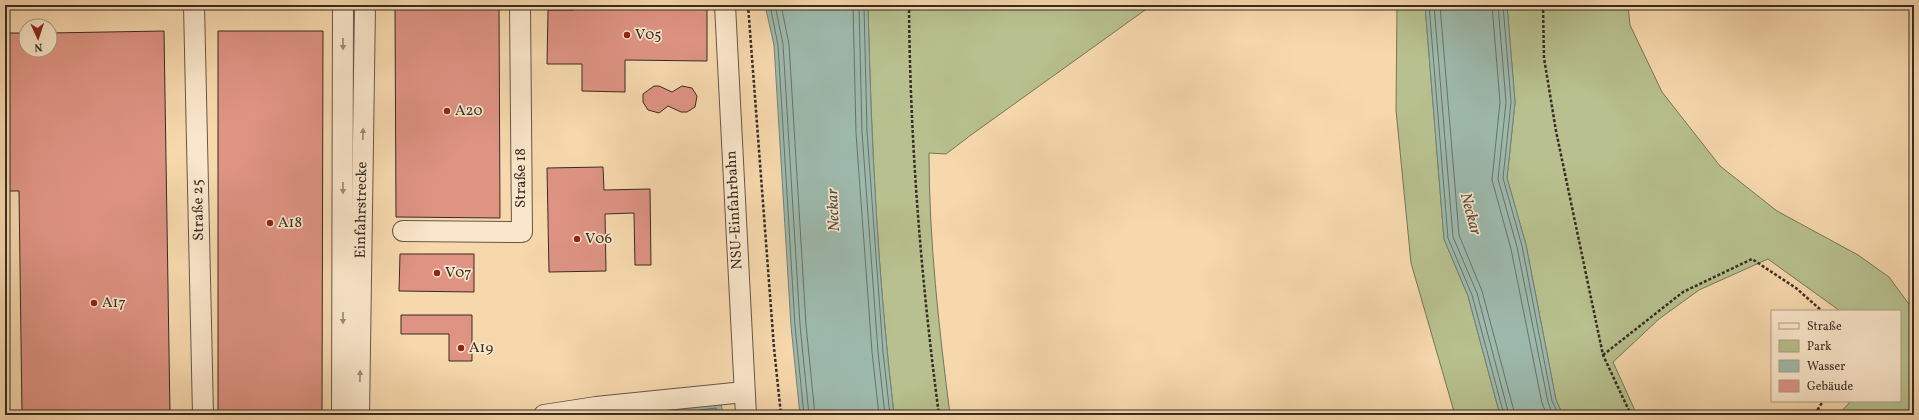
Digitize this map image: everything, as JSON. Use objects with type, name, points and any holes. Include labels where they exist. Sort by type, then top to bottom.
[{"type":"street","name":"Straße 25","points":[[194,5],[203,415]]},
{"type":"street","name":"Einfahrstrecke","points":[[342,415],[344,5]]},
{"type":"street","name":"Einfahrstrecke","points":[[359,415],[365,5]]},
{"type":"street","name":"Straße 18","points":[[403,231],[522,232],[520,5]]},
{"type":"street","name":"NSU-Einfahrbahn","points":[[725,5],[746,415]]},
{"type":"street","points":[[544,415],[598,411],[744,392]]},
{"type":"path","points":[[748,5],[774,348],[781,415]]},
{"type":"path","points":[[909,5],[910,73],[918,206],[926,302],[939,415]]},
{"type":"path","points":[[1543,5],[1544,58],[1556,131],[1603,355],[1631,415]]},
{"type":"path","points":[[1603,355],[1683,292],[1752,259],[1796,288],[1821,310]]},
{"type":"path","points":[[1818,415],[1818,409],[1822,402]]},
{"type":"green space","points":[[868,5],[1152,5],[946,154],[929,153],[929,186],[933,252],[950,415],[894,415],[888,364],[876,210]]},
{"type":"green space","points":[[1397,5],[1425,5],[1444,239],[1468,296],[1500,415],[1455,415],[1411,263],[1396,110]]},
{"type":"green space","points":[[1507,5],[1628,5],[1630,25],[1662,92],[1720,166],[1777,211],[1858,255],[1889,277],[1914,311],[1914,415],[1838,415],[1850,402],[1901,402],[1901,310],[1839,310],[1768,259],[1699,290],[1659,319],[1613,362],[1637,415],[1563,415],[1556,400],[1526,245],[1507,178],[1515,102]]},
{"type":"water","name":"Neckar","points":[[765,5],[868,5],[876,210],[888,364],[894,415],[800,415],[791,326],[774,45]]},
{"type":"water","name":"Neckar","points":[[1425,5],[1507,5],[1515,102],[1507,178],[1526,245],[1556,400],[1563,415],[1500,415],[1468,296],[1444,239]]},
{"type":"water","points":[[721,403],[723,415],[635,415]]},
{"type":"building","name":"A20","points":[[395,5],[499,5],[500,218],[396,217]]},
{"type":"building","name":"V05","points":[[707,5],[707,61],[625,60],[625,92],[582,91],[582,64],[547,64],[548,10],[573,10],[573,6]]},
{"type":"building","name":"A17","points":[[164,31],[170,415],[22,415],[19,191],[5,191],[5,33],[18,33],[18,58],[58,58],[58,33]]},
{"type":"building","name":"A18","points":[[218,31],[323,31],[322,415],[218,415]]},
{"type":"building","points":[[654,86],[659,86],[672,92],[682,86],[692,88],[697,96],[695,107],[687,112],[681,112],[668,106],[659,113],[648,110],[643,102],[643,94]]},
{"type":"building","name":"V06","points":[[603,167],[604,190],[650,189],[651,265],[635,265],[634,213],[605,214],[606,271],[549,272],[547,168]]},
{"type":"building","name":"V07","points":[[400,254],[474,254],[474,292],[399,291]]},
{"type":"building","name":"A19","points":[[401,315],[472,315],[472,361],[449,361],[449,334],[401,334]]},
{"type":"place","name":"V05","points":[[627,35]]},
{"type":"place","name":"A20","points":[[447,111]]},
{"type":"place","name":"A18","points":[[270,223]]},
{"type":"place","name":"V06","points":[[577,239]]},
{"type":"place","name":"V07","points":[[437,273]]},
{"type":"place","name":"A17","points":[[94,303]]},
{"type":"place","name":"A19","points":[[461,348]]}]
